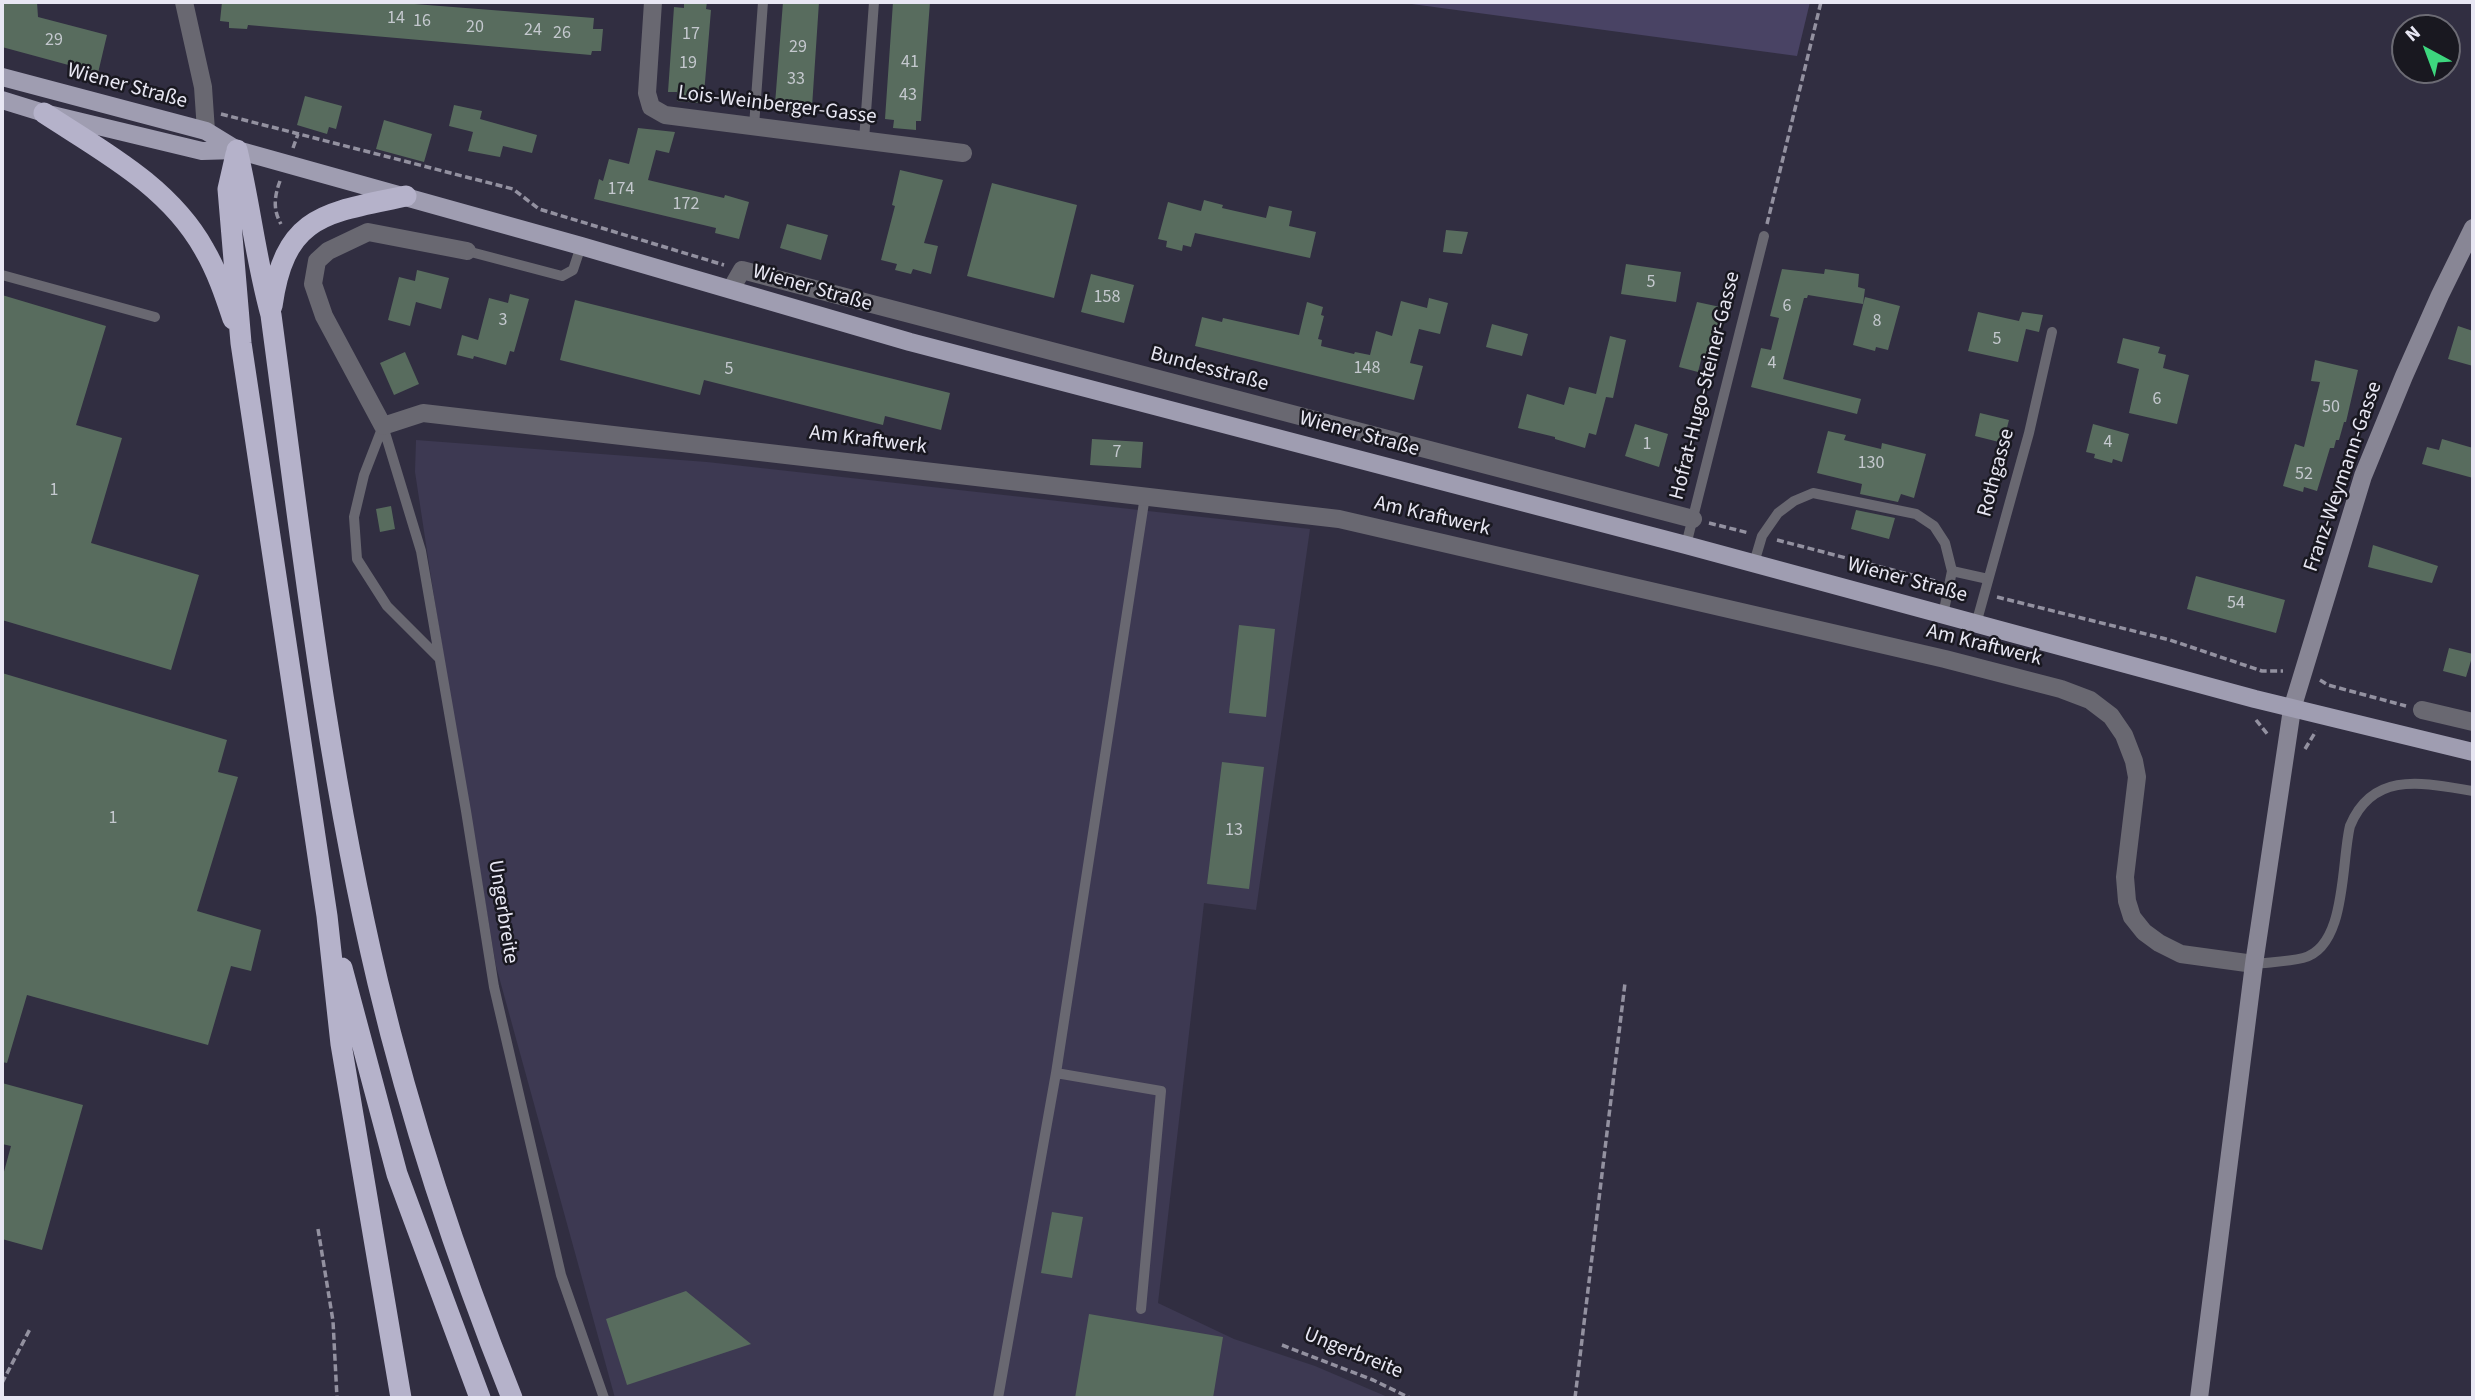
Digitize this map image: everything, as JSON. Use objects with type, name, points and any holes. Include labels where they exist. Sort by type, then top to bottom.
[{"type":"highway","points":[[44,113],[136,174],[187,222],[204,248],[220,281],[242,343]]},
{"type":"highway","points":[[237,150],[271,315],[321,684],[344,819],[378,982],[422,1146],[452,1241],[512,1398]]},
{"type":"highway","points":[[237,150],[228,189],[242,343],[327,916],[345,1070],[401,1398]]},
{"type":"highway","points":[[271,315],[279,268],[295,239],[307,226],[323,216],[406,196]]},
{"type":"highway","points":[[327,916],[362,1034],[397,1174],[480,1398]]},
{"type":"main road","name":"Wiener Straße","points":[[2,77],[206,131],[237,150]]},
{"type":"main road","name":"Wiener Straße","points":[[2,100],[44,113],[202,151],[237,150],[287,163],[910,342],[1754,563],[2292,709],[2473,752]]},
{"type":"street","points":[[184,2],[203,87],[206,131]]},
{"type":"street","name":"Lois-Weinberger-Gasse","points":[[653,2],[647,93],[651,107],[666,115],[962,153]]},
{"type":"street","name":"Franz-Weymann-Gasse","points":[[2199,1398],[2254,964],[2292,709],[2363,476],[2414,353],[2473,228]]},
{"type":"street","points":[[383,426],[324,316],[313,284],[317,261],[328,251],[368,232],[467,251]]},
{"type":"street","points":[[731,289],[742,270]]},
{"type":"street","name":"Bundesstraße","points":[[742,270],[1693,519]]},
{"type":"street","points":[[910,342],[918,317]]},
{"type":"street","name":"Am Kraftwerk","points":[[383,426],[424,413],[1339,519],[1945,659],[2079,694],[2110,716],[2124,735],[2134,761],[2137,777],[2125,877],[2127,901],[2132,917],[2144,932],[2181,954],[2254,964]]},
{"type":"street","points":[[2422,710],[2473,722]]},
{"type":"lane","points":[[754,126],[763,2]]},
{"type":"lane","points":[[864,140],[874,2]]},
{"type":"lane","name":"Hofrat-Hugo-Steiner-Gasse","points":[[1686,545],[1764,236]]},
{"type":"lane","points":[[467,251],[562,276],[572,270],[581,246]]},
{"type":"lane","points":[[2,275],[155,317]]},
{"type":"lane","name":"Rothgasse","points":[[1976,624],[2029,433],[2052,332]]},
{"type":"lane","points":[[383,426],[364,474],[354,517],[357,559],[387,606],[439,659]]},
{"type":"lane","name":"Ungerbreite","points":[[383,426],[421,551],[494,987],[561,1275],[604,1398]]},
{"type":"lane","points":[[1754,563],[1762,536],[1778,513],[1794,501],[1813,493],[1916,514],[1934,526],[1945,543],[1952,571],[1943,615]]},
{"type":"lane","points":[[998,1398],[1056,1073],[1145,496]]},
{"type":"lane","points":[[1952,571],[1988,579]]},
{"type":"lane","points":[[2254,964],[2305,958],[2326,941],[2333,930],[2337,915],[2350,826],[2371,796],[2381,789],[2396,785],[2430,785],[2473,791]]},
{"type":"lane","points":[[1056,1073],[1160,1091],[1141,1309]]},
{"type":"path","points":[[1764,236],[1821,2]]},
{"type":"path","points":[[205,110],[513,189],[539,209],[742,270]]},
{"type":"path","points":[[295,239],[275,213],[276,192],[298,134]]},
{"type":"path","points":[[2262,671],[2253,715],[2269,736],[2270,743]]},
{"type":"path","points":[[2319,680],[2328,685],[2422,710]]},
{"type":"path","points":[[1574,1398],[1625,983]]},
{"type":"path","points":[[318,1229],[333,1321],[337,1398]]},
{"type":"path","points":[[2,1383],[32,1327]]},
{"type":"path","name":"Ungerbreite","points":[[1282,1345],[1373,1380],[1410,1398]]},
{"type":"shaded area","points":[[1397,2],[1810,2],[1797,56]]},
{"type":"shaded area","points":[[416,440],[707,462],[1310,529],[1256,910],[1204,903],[1158,1303],[1234,1339],[1315,1366],[1390,1398],[615,1398],[496,966],[415,472]]},
{"type":"building","points":[[2,2],[37,2],[38,17],[107,35],[98,73],[2,47]]},
{"type":"building","points":[[222,2],[389,2],[594,18],[593,29],[603,29],[601,51],[592,51],[591,55],[248,25],[247,29],[229,28],[229,22],[220,21]]},
{"type":"building","points":[[684,2],[707,2],[706,9],[711,10],[704,94],[700,94],[699,103],[677,101],[677,92],[668,92],[674,7],[684,8]]},
{"type":"building","points":[[783,2],[819,2],[812,107],[807,107],[806,116],[784,114],[785,105],[775,104]]},
{"type":"building","points":[[893,2],[930,2],[921,121],[916,121],[916,130],[893,128],[894,120],[885,119]]},
{"type":"building","points":[[305,96],[342,106],[336,129],[329,127],[327,134],[297,125]]},
{"type":"building","points":[[454,105],[482,111],[480,119],[537,135],[532,153],[503,146],[500,157],[468,151],[473,132],[449,126]]},
{"type":"building","points":[[384,120],[432,134],[424,162],[376,149]]},
{"type":"building","points":[[638,128],[675,132],[669,153],[656,150],[648,180],[749,202],[739,239],[715,233],[716,228],[594,199],[599,179],[603,181],[609,159],[629,164]]},
{"type":"building","points":[[900,170],[943,180],[924,243],[938,246],[931,274],[913,269],[911,274],[895,270],[897,264],[881,260],[895,206],[892,205]]},
{"type":"building","points":[[992,183],[1077,205],[1054,298],[967,276]]},
{"type":"building","points":[[1204,200],[1223,205],[1222,208],[1266,218],[1269,206],[1292,211],[1289,226],[1316,232],[1310,258],[1195,233],[1191,247],[1183,245],[1182,251],[1166,247],[1167,241],[1158,239],[1168,202],[1201,211]]},
{"type":"building","points":[[787,224],[828,235],[821,260],[780,248]]},
{"type":"building","points":[[1446,230],[1468,232],[1462,254],[1443,252]]},
{"type":"building","points":[[1626,264],[1681,272],[1676,302],[1621,294]]},
{"type":"building","points":[[1782,269],[1824,274],[1825,269],[1859,274],[1858,287],[1865,289],[1863,304],[1808,295],[1804,298],[1783,379],[1861,399],[1857,414],[1751,387],[1761,348],[1771,350],[1779,318],[1770,316]]},
{"type":"building","points":[[417,270],[449,278],[441,309],[416,302],[410,326],[388,320],[399,277],[415,281]]},
{"type":"building","points":[[1091,274],[1134,285],[1124,323],[1081,312]]},
{"type":"building","points":[[510,294],[529,299],[514,352],[510,351],[506,365],[474,356],[473,359],[457,355],[462,335],[478,340],[489,298],[508,303]]},
{"type":"building","points":[[2,295],[106,326],[76,425],[122,438],[91,543],[199,575],[171,670],[2,620]]},
{"type":"building","points":[[1865,297],[1900,306],[1888,350],[1876,347],[1875,351],[1853,345]]},
{"type":"building","points":[[1429,298],[1448,303],[1440,334],[1419,329],[1410,363],[1423,366],[1414,400],[1195,346],[1202,317],[1222,322],[1223,318],[1299,335],[1307,302],[1323,307],[1321,315],[1324,316],[1318,339],[1322,340],[1321,346],[1370,355],[1376,331],[1392,336],[1401,301],[1427,308]]},
{"type":"building","points":[[575,300],[950,393],[941,430],[885,416],[883,425],[704,380],[700,395],[560,360]]},
{"type":"building","points":[[1697,302],[1725,308],[1720,331],[1723,332],[1716,359],[1702,356],[1698,372],[1679,367]]},
{"type":"building","points":[[1978,312],[2019,321],[2022,312],[2043,315],[2039,332],[2026,329],[2018,362],[1968,351]]},
{"type":"building","points":[[1492,324],[1528,334],[1522,356],[1486,347]]},
{"type":"building","points":[[2458,326],[2473,331],[2473,366],[2448,359]]},
{"type":"building","points":[[1610,336],[1626,340],[1613,398],[1606,397],[1596,435],[1589,433],[1585,448],[1518,428],[1527,394],[1564,405],[1569,387],[1596,394]]},
{"type":"building","points":[[2123,338],[2160,347],[2158,353],[2166,355],[2163,368],[2189,375],[2177,424],[2129,413],[2139,369],[2117,363]]},
{"type":"building","points":[[405,352],[419,384],[394,395],[380,363]]},
{"type":"building","points":[[2315,360],[2358,370],[2346,422],[2339,440],[2336,440],[2334,448],[2330,448],[2317,491],[2304,487],[2303,492],[2283,486],[2295,444],[2304,447],[2320,382],[2311,381]]},
{"type":"building","points":[[1980,413],[2009,420],[2003,443],[1975,436]]},
{"type":"building","points":[[1635,424],[1668,434],[1659,467],[1625,456]]},
{"type":"building","points":[[2093,424],[2129,434],[2122,462],[2113,459],[2112,463],[2094,458],[2095,454],[2086,452]]},
{"type":"building","points":[[1828,431],[1846,435],[1844,440],[1881,449],[1882,443],[1926,454],[1914,498],[1901,494],[1898,502],[1860,494],[1862,484],[1817,473]]},
{"type":"building","points":[[1092,439],[1143,442],[1141,468],[1090,465]]},
{"type":"building","points":[[2442,439],[2473,448],[2473,478],[2422,464],[2427,447],[2439,450]]},
{"type":"building","points":[[391,506],[395,529],[380,532],[376,509]]},
{"type":"building","points":[[1856,510],[1895,518],[1889,539],[1851,529]]},
{"type":"building","points":[[2373,545],[2438,566],[2432,583],[2368,567]]},
{"type":"building","points":[[2196,576],[2285,600],[2276,633],[2187,609]]},
{"type":"building","points":[[1239,625],[1275,629],[1266,717],[1229,713]]},
{"type":"building","points":[[2449,648],[2473,654],[2466,677],[2443,671]]},
{"type":"building","points":[[2,673],[227,740],[218,772],[238,777],[197,911],[261,930],[251,971],[231,966],[208,1045],[27,995],[7,1063],[2,1062]]},
{"type":"building","points":[[1222,762],[1264,767],[1249,889],[1207,884]]},
{"type":"building","points":[[2,1083],[83,1105],[42,1250],[2,1239],[2,1179],[11,1146],[2,1144]]},
{"type":"building","points":[[1052,1212],[1083,1217],[1072,1278],[1041,1273]]},
{"type":"building","points":[[686,1291],[751,1344],[627,1385],[606,1319]]},
{"type":"building","points":[[1089,1314],[1223,1337],[1213,1398],[1075,1398]]}]
